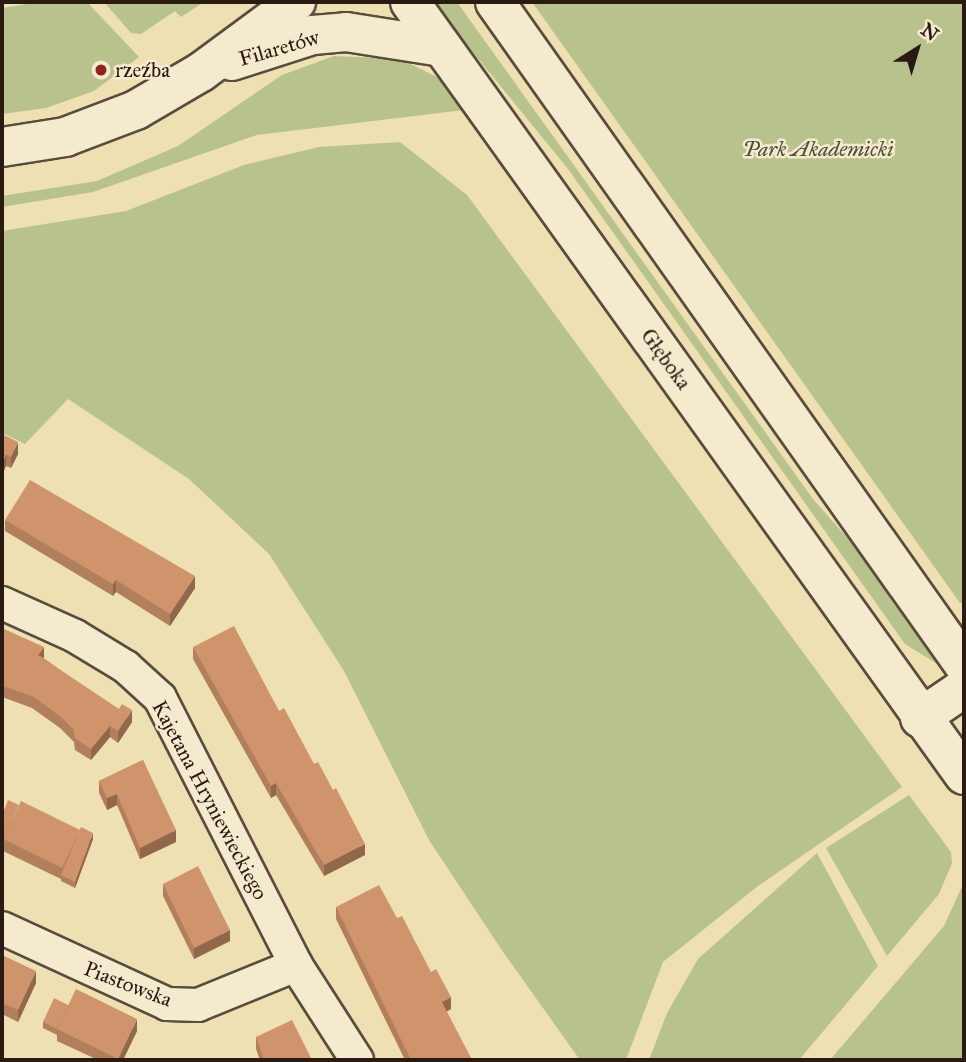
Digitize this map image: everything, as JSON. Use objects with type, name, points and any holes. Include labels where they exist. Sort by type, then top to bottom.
[{"type":"main road","name":"Filaretów","points":[[2,147],[100,126],[201,72],[296,2]]},
{"type":"main road","name":"Głęboka","points":[[410,2],[920,718],[964,775]]},
{"type":"main road","points":[[495,2],[964,666]]},
{"type":"main road","name":"Filaretów","points":[[201,72],[313,35],[365,32],[442,47]]},
{"type":"main road","points":[[920,718],[964,688]]},
{"type":"street","name":"Kajetana Hryniewieckiego","points":[[2,603],[75,636],[126,667],[160,698],[296,965],[357,1060]]},
{"type":"street","name":"Piastowska","points":[[2,928],[167,1004],[198,1005],[296,965]]},
{"type":"green space","points":[[40,2],[87,2],[139,57],[94,91],[46,108],[2,114],[2,8]]},
{"type":"green space","points":[[104,2],[201,4],[181,17],[175,11],[141,34],[131,33]]},
{"type":"green space","points":[[432,2],[457,2],[813,499],[871,565],[925,637],[939,665],[905,644],[568,169]]},
{"type":"green space","name":"Park Akademicki","points":[[532,2],[964,2],[964,604],[960,603]]},
{"type":"green space","points":[[334,56],[400,59],[439,78],[464,110],[257,135],[93,192],[2,207],[2,196],[97,181],[178,146],[282,75]]},
{"type":"green space","points":[[400,142],[467,195],[902,787],[758,886],[663,962],[626,1060],[580,1060],[501,949],[429,840],[344,671],[269,554],[189,479],[68,399],[25,444],[2,433],[2,231],[126,211],[244,165],[319,147]]},
{"type":"green space","points":[[909,795],[951,852],[952,863],[939,894],[887,956],[826,848]]},
{"type":"green space","points":[[817,853],[878,966],[799,1060],[649,1060],[667,1013],[698,959]]},
{"type":"green space","points":[[964,882],[964,1060],[830,1060],[944,926]]},
{"type":"building","points":[[2,434],[18,442],[11,457],[6,454],[2,464]]},
{"type":"building","points":[[30,480],[195,576],[170,614],[116,580],[113,584],[5,520]]},
{"type":"building","points":[[234,626],[279,711],[284,708],[314,764],[318,762],[333,790],[336,788],[365,844],[324,865],[276,783],[271,786],[193,647]]},
{"type":"building","points":[[2,628],[44,647],[38,655],[119,709],[122,704],[132,710],[118,731],[110,726],[91,749],[75,738],[74,730],[60,716],[32,696],[2,686]]},
{"type":"building","points":[[143,760],[176,830],[140,848],[117,794],[107,798],[99,781]]},
{"type":"building","points":[[8,800],[19,805],[3,843],[2,816]]},
{"type":"building","points":[[21,801],[80,830],[62,868],[3,839]]},
{"type":"building","points":[[81,827],[93,833],[75,882],[61,875]]},
{"type":"building","points":[[198,866],[230,930],[194,948],[163,884]]},
{"type":"building","points":[[379,885],[397,918],[402,916],[431,972],[436,969],[451,997],[442,1002],[472,1060],[411,1060],[336,907]]},
{"type":"building","points":[[2,955],[36,971],[18,1010],[2,1003]]},
{"type":"building","points":[[76,989],[137,1019],[118,1059],[57,1029]]},
{"type":"building","points":[[54,998],[68,1005],[57,1029],[43,1022]]},
{"type":"building","points":[[292,1020],[312,1060],[264,1060],[256,1037]]},
{"type":"place","name":"rzeźba","points":[[101,70]]}]
